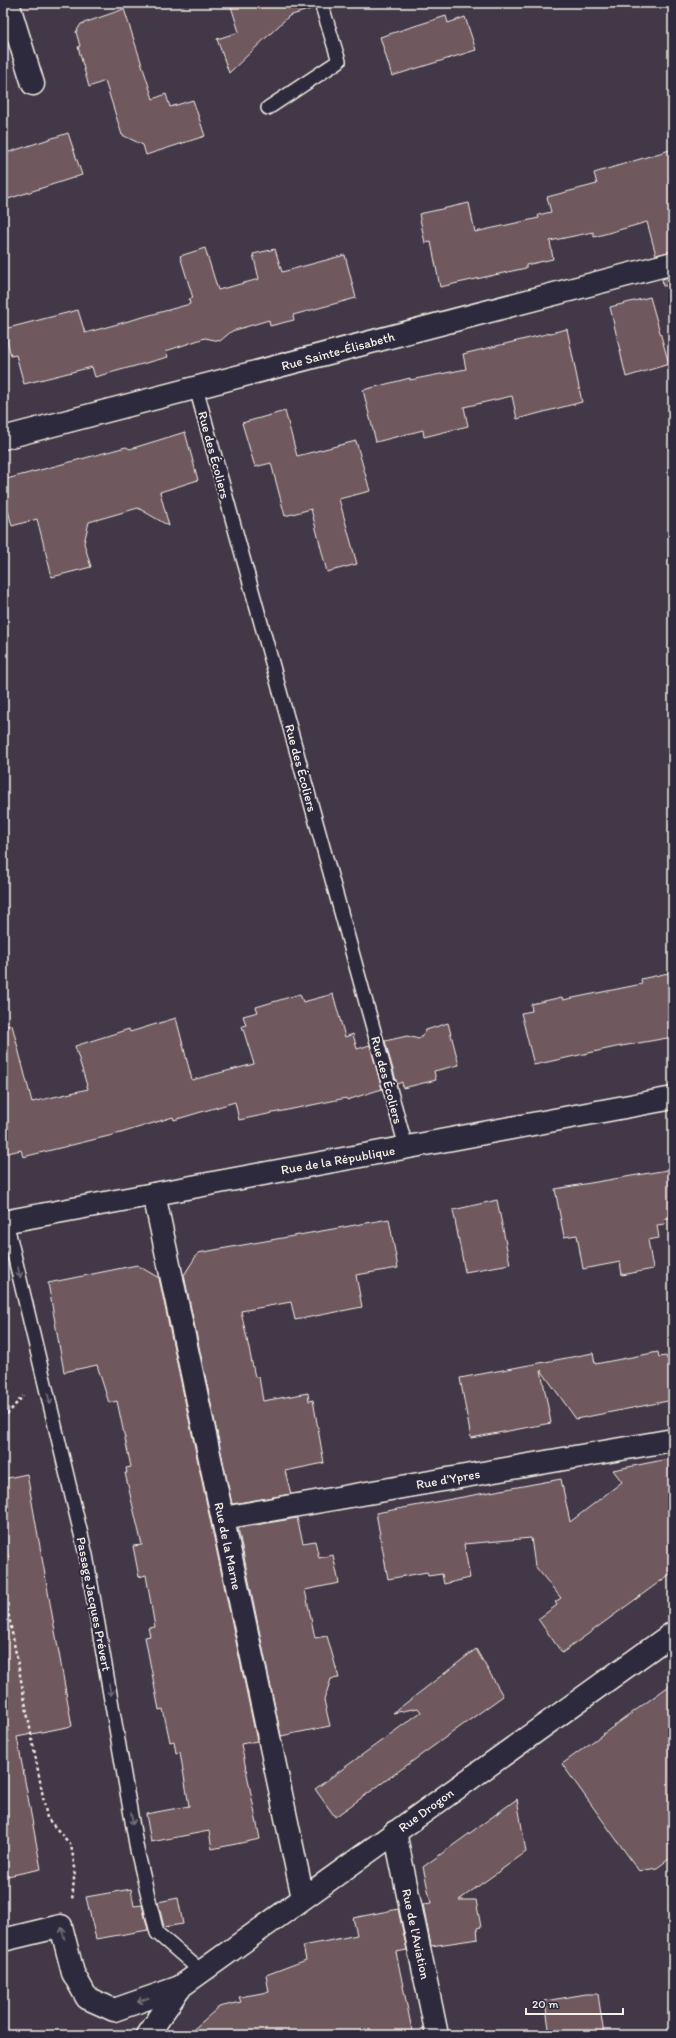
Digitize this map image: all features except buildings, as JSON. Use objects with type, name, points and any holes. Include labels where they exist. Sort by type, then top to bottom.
[{"type":"street","points":[[8,3],[33,84]]},
{"type":"street","name":"Rue Sainte-Élisabeth","points":[[3,438],[673,263]]},
{"type":"street","name":"Rue de la République","points":[[5,1221],[673,1098]]},
{"type":"street","name":"Rue de la Marne","points":[[154,1194],[303,1898]]},
{"type":"street","name":"Rue d'Ypres","points":[[223,1518],[673,1440]]},
{"type":"street","name":"Rue Drogon","points":[[3,1940],[61,1926],[73,1974],[87,1998],[114,2010],[180,1987],[673,1633]]},
{"type":"street","name":"Rue de l'Aviation","points":[[395,1832],[437,2035]]},
{"type":"street","name":"Rue Drogon","points":[[148,2035],[180,1987]]},
{"type":"lane","points":[[268,108],[339,61],[321,3]]},
{"type":"lane","name":"Rue des Écoliers","points":[[196,388],[406,1147]]},
{"type":"lane","name":"Passage Jacques Prévert","points":[[5,1221],[86,1555],[137,1850],[157,1933],[201,1971]]},
{"type":"path","points":[[3,1585],[47,1818],[71,1845],[76,1868],[71,1894],[72,1902]]}]
